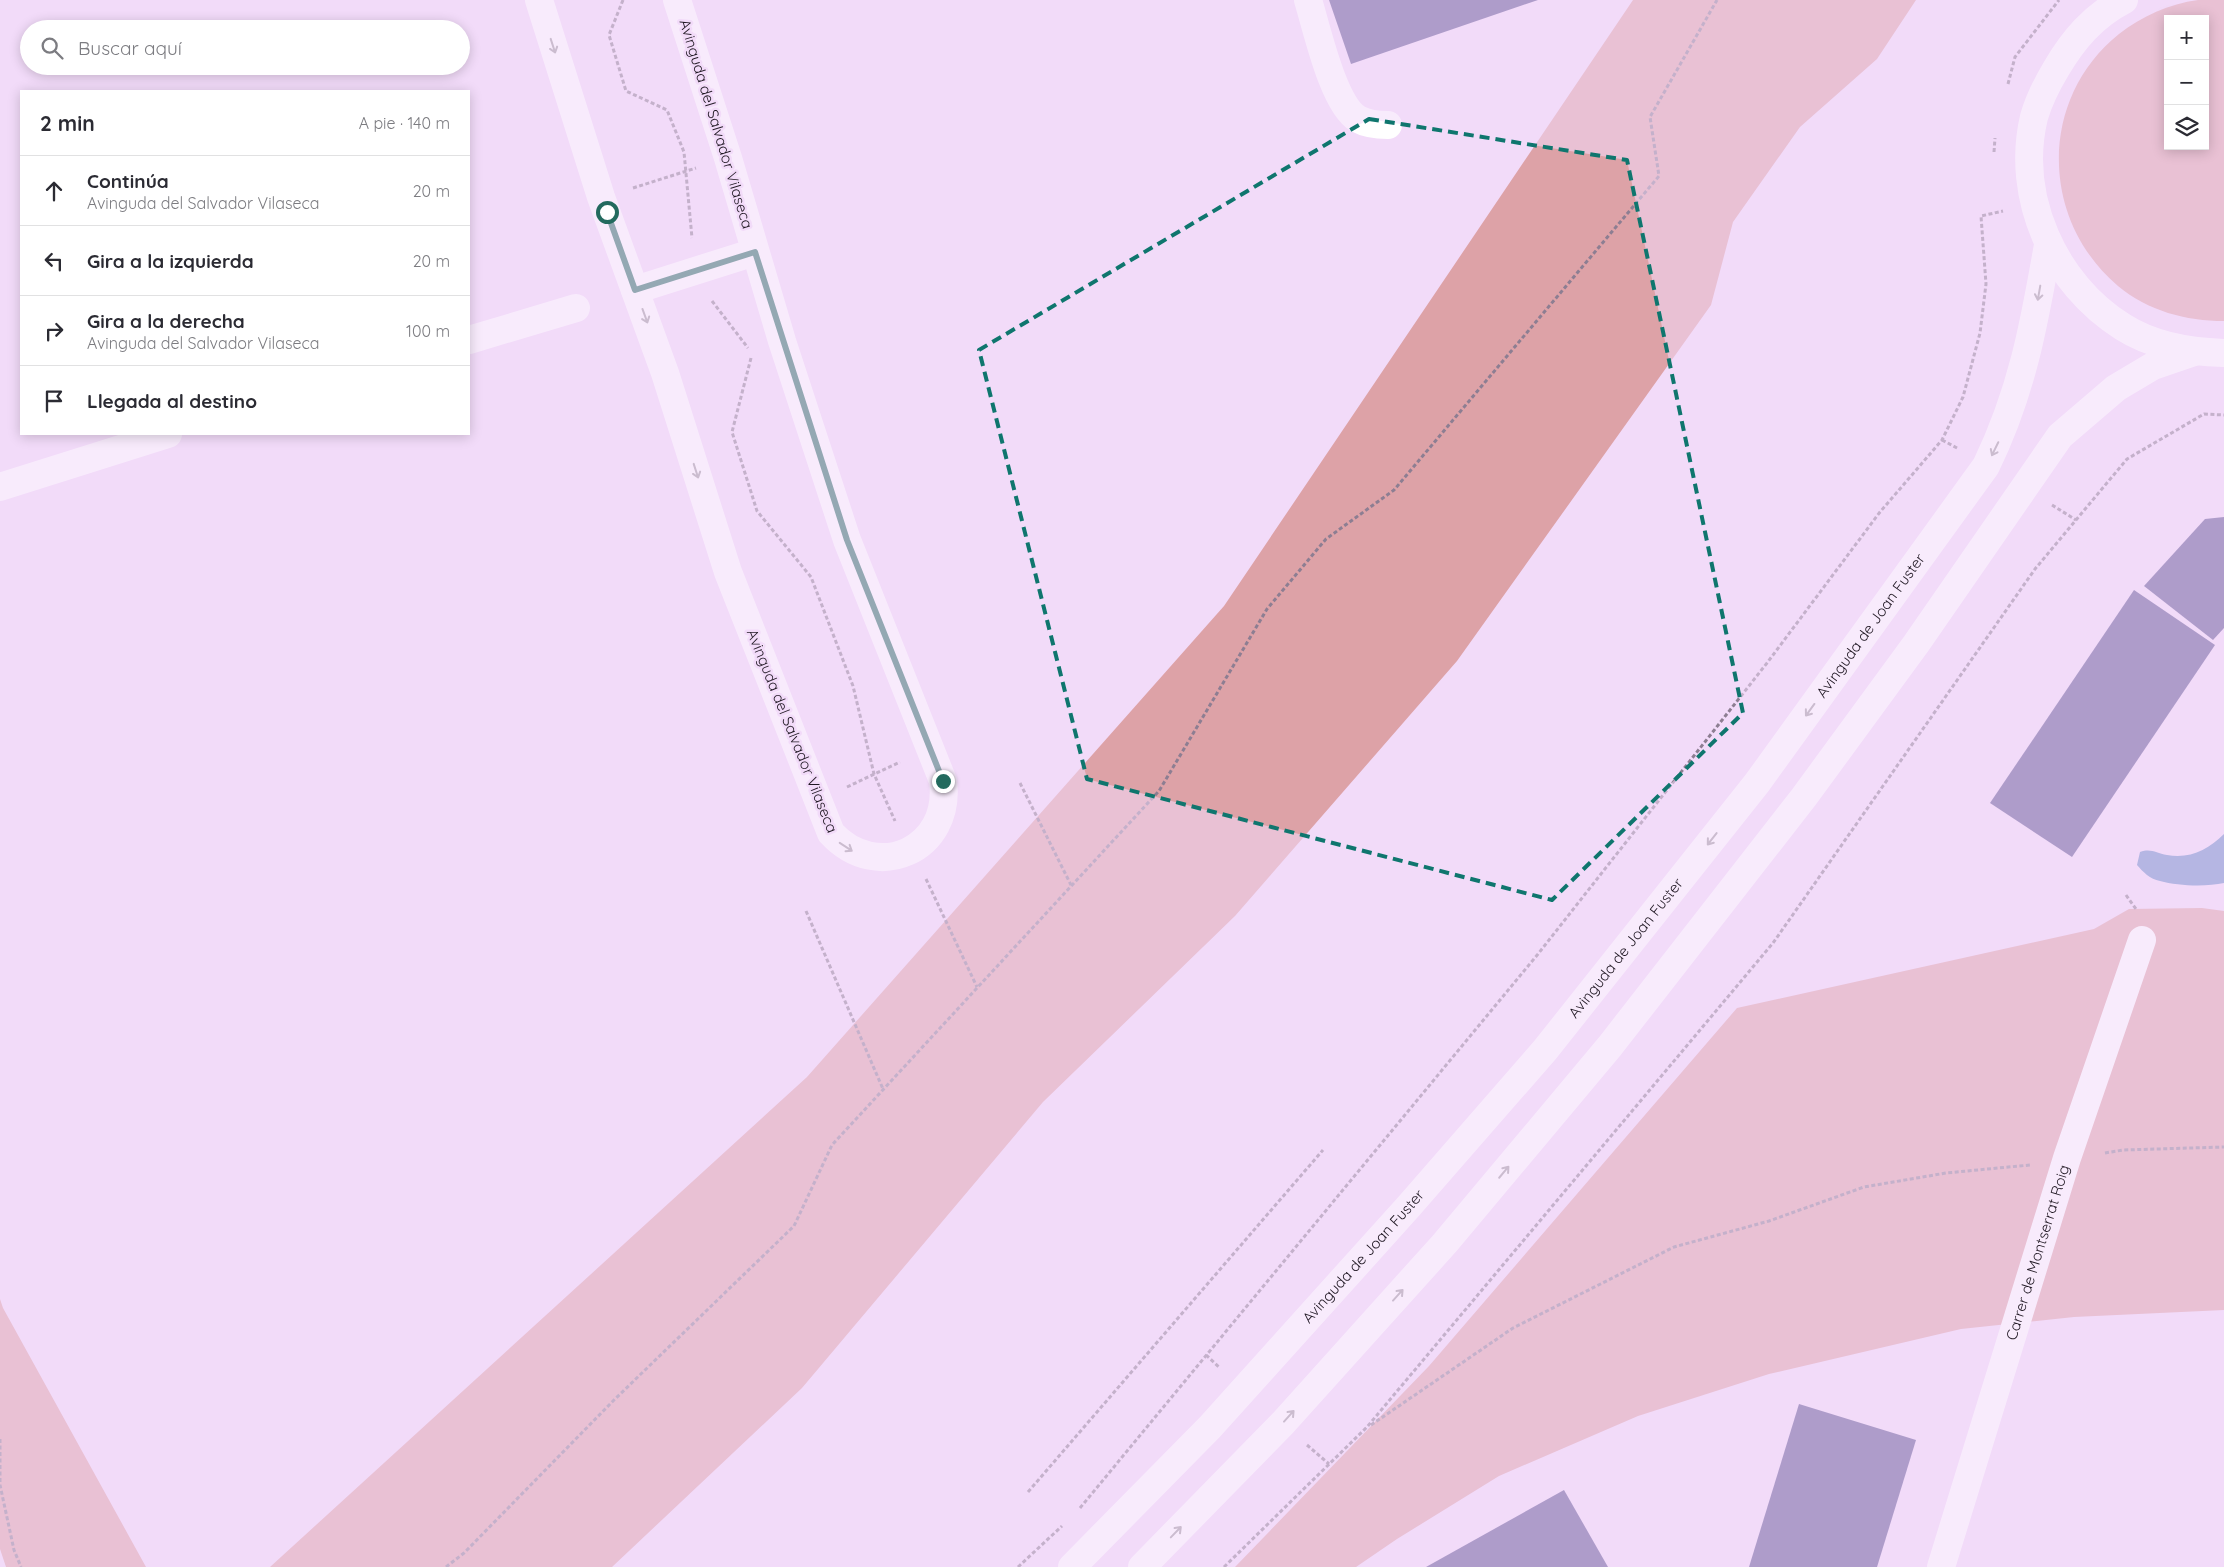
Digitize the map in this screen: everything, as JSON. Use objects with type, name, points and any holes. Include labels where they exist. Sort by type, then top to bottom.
[{"type":"street","name":"Avinguda del Salvador Vilaseca","points":[[539,0],[601,197],[665,373],[728,572],[831,833],[849,850],[866,856],[885,858],[909,852],[928,837],[940,817],[944,793],[943,781],[847,540],[677,0]]},
{"type":"street","points":[[1308,0],[1338,95],[1347,110],[1358,119],[1372,124],[1388,126]]},
{"type":"street","points":[[2111,3],[2070,46],[2043,91],[2034,117],[2031,143],[2031,180],[2048,245],[2068,277],[2093,305],[2123,327],[2158,343],[2194,352],[2224,353]]},
{"type":"street","name":"Avinguda de Joan Fuster","points":[[1072,1567],[1210,1427],[1416,1199],[1545,1050],[1757,783],[1986,466],[2002,432],[2030,346],[2048,245]]},
{"type":"street","points":[[635,290],[755,252]]},
{"type":"street","points":[[470,340],[576,308]]},
{"type":"street","points":[[1142,1567],[1282,1423],[1432,1258],[1610,1046],[1804,797],[1916,644],[2060,436],[2116,388],[2152,366],[2194,352]]},
{"type":"street","points":[[0,487],[165,435]]},
{"type":"street","name":"Carrer de Montserrat Roig","points":[[1941,1567],[2067,1158],[2142,940]]},
{"type":"path","points":[[623,0],[609,36],[626,91],[667,110],[684,152],[687,170],[686,188],[693,244]]},
{"type":"path","points":[[446,1567],[464,1553],[614,1400],[794,1226],[832,1145],[1158,791],[1267,609],[1326,538],[1394,490],[1659,176],[1650,117],[1717,0]]},
{"type":"path","points":[[625,190],[701,166]]},
{"type":"path","points":[[1076,1514],[1538,954],[1761,671],[1880,512],[1942,440],[1963,397],[1980,333],[1986,284],[1982,216],[2036,205]]},
{"type":"path","points":[[707,294],[752,353],[732,432],[756,511],[811,577],[853,686],[874,774],[909,852],[924,875],[977,987]]},
{"type":"path","points":[[1224,1567],[1367,1427],[1773,943],[2035,569],[2127,458],[2204,414],[2224,414]]},
{"type":"path","points":[[846,787],[904,760]]},
{"type":"path","points":[[1020,783],[1071,885]]},
{"type":"path","points":[[806,911],[883,1089]]},
{"type":"path","points":[[1367,1427],[1513,1328],[1674,1247],[1769,1222],[1864,1187],[1946,1173],[2038,1164],[2123,1150],[2224,1147]]},
{"type":"path","points":[[1028,1492],[1323,1150]]},
{"type":"path","points":[[0,1439],[0,1485],[14,1550],[21,1567]]},
{"type":"path","points":[[1018,1567],[1068,1520]]},
{"type":"highlighted area","points":[[1369,119],[1627,160],[1743,713],[1552,900],[1087,779],[979,350]]},
{"type":"shaded area","points":[[1633,0],[1916,0],[1877,59],[1800,127],[1733,222],[1711,305],[1457,661],[1235,916],[1043,1102],[802,1388],[612,1567],[270,1567],[807,1077],[1224,606]]},
{"type":"shaded area","points":[[2198,0],[2224,0],[2224,321],[2182,317],[2168,313],[2142,302],[2118,286],[2092,259],[2074,228],[2063,194],[2059,160],[2063,125],[2074,92],[2093,61],[2119,34],[2137,22],[2166,8]]},
{"type":"shaded area","points":[[2202,908],[2224,911],[2224,1310],[2074,1317],[1961,1329],[1769,1374],[1638,1416],[1499,1476],[1397,1539],[1356,1567],[1235,1567],[1429,1366],[1737,1008],[2094,929],[2129,909]]},
{"type":"shaded area","points":[[0,1299],[3,1308],[146,1567],[6,1567],[0,1549]]},
{"type":"water","points":[[2224,834],[2224,883],[2183,885],[2167,883],[2150,877],[2137,865],[2140,852],[2150,851],[2183,856],[2205,849]]},
{"type":"building","points":[[1329,0],[1538,0],[1351,64]]},
{"type":"building","points":[[2224,517],[2224,628],[2213,640],[2144,586],[2205,519]]},
{"type":"building","points":[[2134,590],[2215,645],[2072,857],[1990,803]]},
{"type":"building","points":[[1799,1404],[1916,1440],[1877,1567],[1749,1567]]},
{"type":"building","points":[[1564,1490],[1608,1567],[1426,1567]]},
{"type":"route","points":[[607,212],[635,290],[755,252],[847,540],[943,781]]}]
